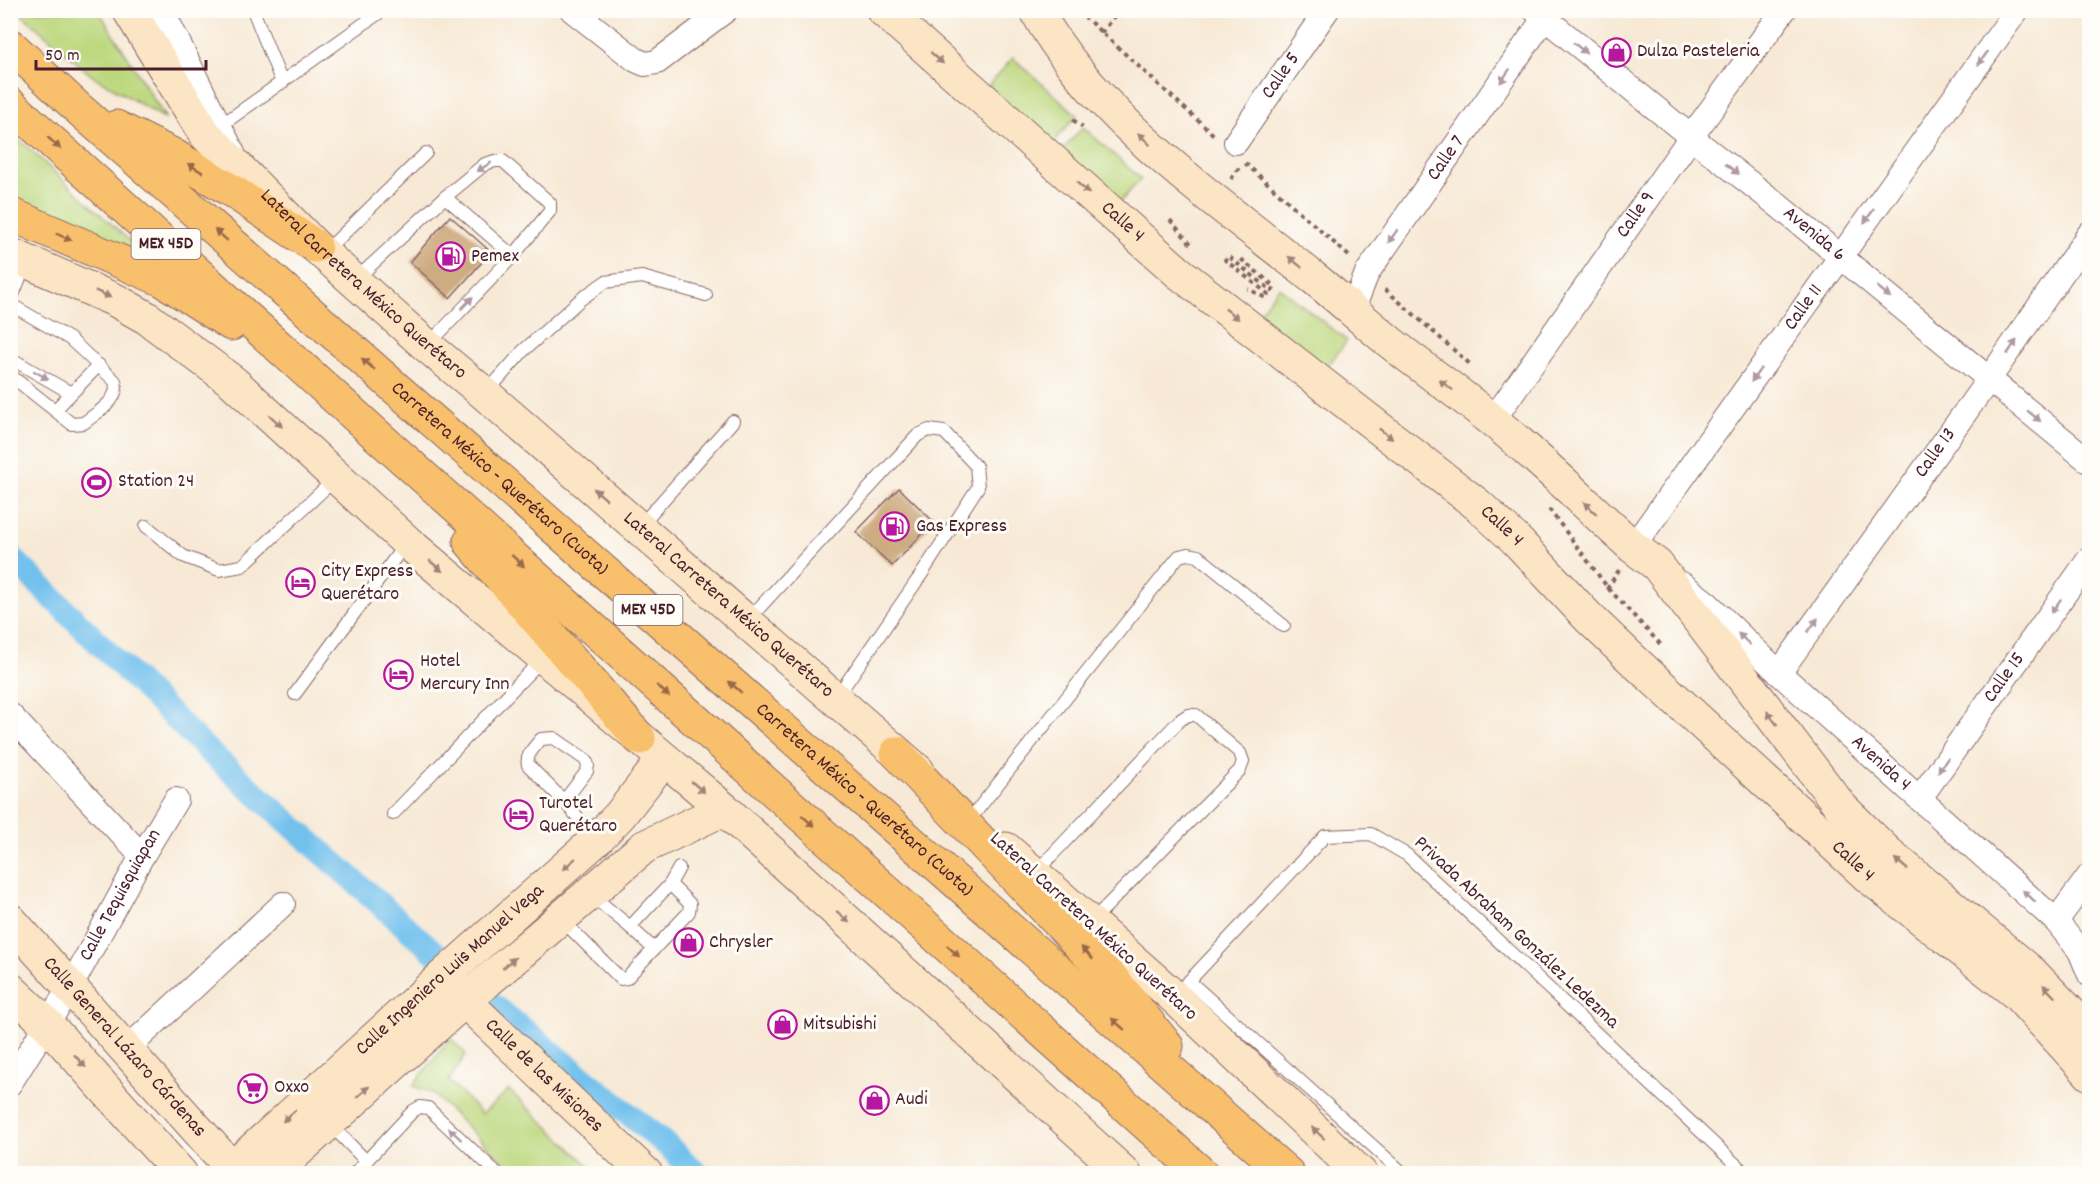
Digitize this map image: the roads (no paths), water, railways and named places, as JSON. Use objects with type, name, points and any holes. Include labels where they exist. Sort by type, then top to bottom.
[{"type":"highway","name":"Carretera México - Querétaro (Cuota)","points":[[10,45],[80,110],[1288,1173]]},
{"type":"highway","name":"MEX 45D","points":[[10,104],[1202,1173]]},
{"type":"highway","points":[[80,110],[173,155],[232,190],[320,250]]},
{"type":"highway","points":[[10,214],[163,280],[321,383]]},
{"type":"highway","points":[[380,438],[639,738]]},
{"type":"highway","points":[[897,753],[1114,981],[1234,1125]]},
{"type":"main road","name":"Lateral Carretera México Querétaro","points":[[129,10],[205,134],[320,250],[427,346],[639,528],[1090,923],[1182,989],[1248,1049],[1359,1173]]},
{"type":"main road","name":"Calle 4","points":[[1036,10],[1049,34],[1076,70],[1152,147],[1215,201],[1353,309],[1391,342],[1493,420],[1645,556],[1841,807],[1888,853],[2031,972],[2090,1033]]},
{"type":"main road","name":"Calle 4","points":[[894,14],[1178,272],[1478,505],[1516,540],[1588,617],[1632,659],[1869,878],[2016,994],[2090,1074]]},
{"type":"main road","points":[[18,258],[117,300],[147,318],[233,382],[407,542],[724,809],[1125,1173]]},
{"type":"main road","name":"Calle Ingeniero Luis Manuel Vega","points":[[232,1172],[441,978],[596,840],[620,815],[664,759]]},
{"type":"main road","name":"Calle Ingeniero Luis Manuel Vega","points":[[272,1173],[464,1001],[645,847],[724,809]]},
{"type":"main road","name":"Calle General Lázaro Cárdenas","points":[[10,920],[127,1049],[232,1172]]},
{"type":"main road","name":"Calle de las Misiones","points":[[441,978],[646,1173]]},
{"type":"main road","points":[[10,989],[47,1024],[181,1173]]},
{"type":"street","points":[[162,10],[244,174]]},
{"type":"street","points":[[572,10],[636,60],[645,64],[657,62],[726,10]]},
{"type":"street","name":"Calle 5","points":[[1236,142],[1327,10]]},
{"type":"street","name":"Calle 9","points":[[1493,420],[1691,137],[1784,10]]},
{"type":"street","name":"Calle 11","points":[[1645,556],[1840,256],[2017,10]]},
{"type":"street","name":"Avenida 6","points":[[1543,13],[1691,137],[1840,256],[2090,462]]},
{"type":"street","name":"Calle 7","points":[[1353,309],[1367,273],[1543,13]]},
{"type":"street","name":"Calle 13","points":[[1779,673],[1989,380],[2090,233]]},
{"type":"street","name":"Avenida 4","points":[[1645,556],[1707,603],[1779,673],[2056,921],[2080,951],[2090,975]]},
{"type":"street","name":"Calle 15","points":[[1920,798],[2090,558]]},
{"type":"street","points":[[10,715],[142,856]]},
{"type":"street","name":"Calle Tequisquiapan","points":[[10,1083],[71,986],[142,856],[176,800]]},
{"type":"street","points":[[2056,921],[2090,874]]},
{"type":"street","points":[[127,1049],[283,904]]},
{"type":"lane","points":[[253,10],[282,83]]},
{"type":"lane","points":[[220,126],[383,10]]},
{"type":"lane","points":[[320,250],[426,153]]},
{"type":"lane","points":[[355,280],[445,197],[485,164],[503,161],[550,202],[550,211],[513,255],[427,346]]},
{"type":"lane","points":[[445,197],[513,255]]},
{"type":"lane","points":[[10,375],[72,424],[78,425],[84,423],[115,397],[117,389],[115,381],[70,339],[10,304],[18,258]]},
{"type":"lane","points":[[485,394],[523,351],[581,299],[605,282],[642,277],[706,295]]},
{"type":"lane","points":[[10,358],[71,393]]},
{"type":"lane","points":[[55,410],[99,365]]},
{"type":"lane","points":[[639,528],[733,421]]},
{"type":"lane","points":[[747,622],[918,435],[929,430],[944,432],[976,466],[978,487],[923,572],[835,699]]},
{"type":"lane","points":[[146,526],[183,556],[219,570],[242,566],[337,478]]},
{"type":"lane","points":[[295,694],[407,542]]},
{"type":"lane","points":[[971,819],[1179,556],[1188,554],[1198,556],[1284,626]]},
{"type":"lane","points":[[393,814],[544,656]]},
{"type":"lane","points":[[1034,874],[1180,720],[1196,715],[1240,753],[1243,761],[1240,770],[1090,923]]},
{"type":"lane","points":[[564,801],[587,771],[588,765],[586,760],[554,738],[541,739],[528,756],[528,765],[564,801],[596,840]]},
{"type":"lane","name":"Privada Abraham González Ledezma","points":[[1182,989],[1325,836],[1371,834],[1407,855],[1746,1173]]},
{"type":"lane","points":[[630,927],[670,884],[679,868]]},
{"type":"lane","points":[[561,919],[621,979],[627,978],[689,912],[690,904],[670,884]]},
{"type":"lane","points":[[589,894],[654,949]]},
{"type":"lane","points":[[1248,1049],[1404,1173]]},
{"type":"lane","points":[[354,1173],[413,1111],[420,1107],[428,1108],[498,1173]]},
{"type":"lane","points":[[329,1123],[365,1160]]},
{"type":"waterway","points":[[10,556],[208,751],[443,960]]},
{"type":"waterway","points":[[488,1001],[668,1146],[697,1174]]},
{"type":"place","name":"Dulza Pasteleria","points":[[1616,52]]},
{"type":"place","name":"Pemex","points":[[450,257]]},
{"type":"place","name":"Station 24","points":[[97,482]]},
{"type":"place","name":"Gas Express","points":[[895,527]]},
{"type":"place","name":"City Express Querétaro","points":[[300,583]]},
{"type":"place","name":"Hotel Mercury Inn","points":[[399,674]]},
{"type":"place","name":"Turotel Querétaro","points":[[518,815]]},
{"type":"place","name":"Chrysler","points":[[688,943]]},
{"type":"place","name":"Mitsubishi","points":[[782,1025]]},
{"type":"place","name":"Oxxo","points":[[253,1088]]},
{"type":"place","name":"Audi","points":[[874,1100]]}]
